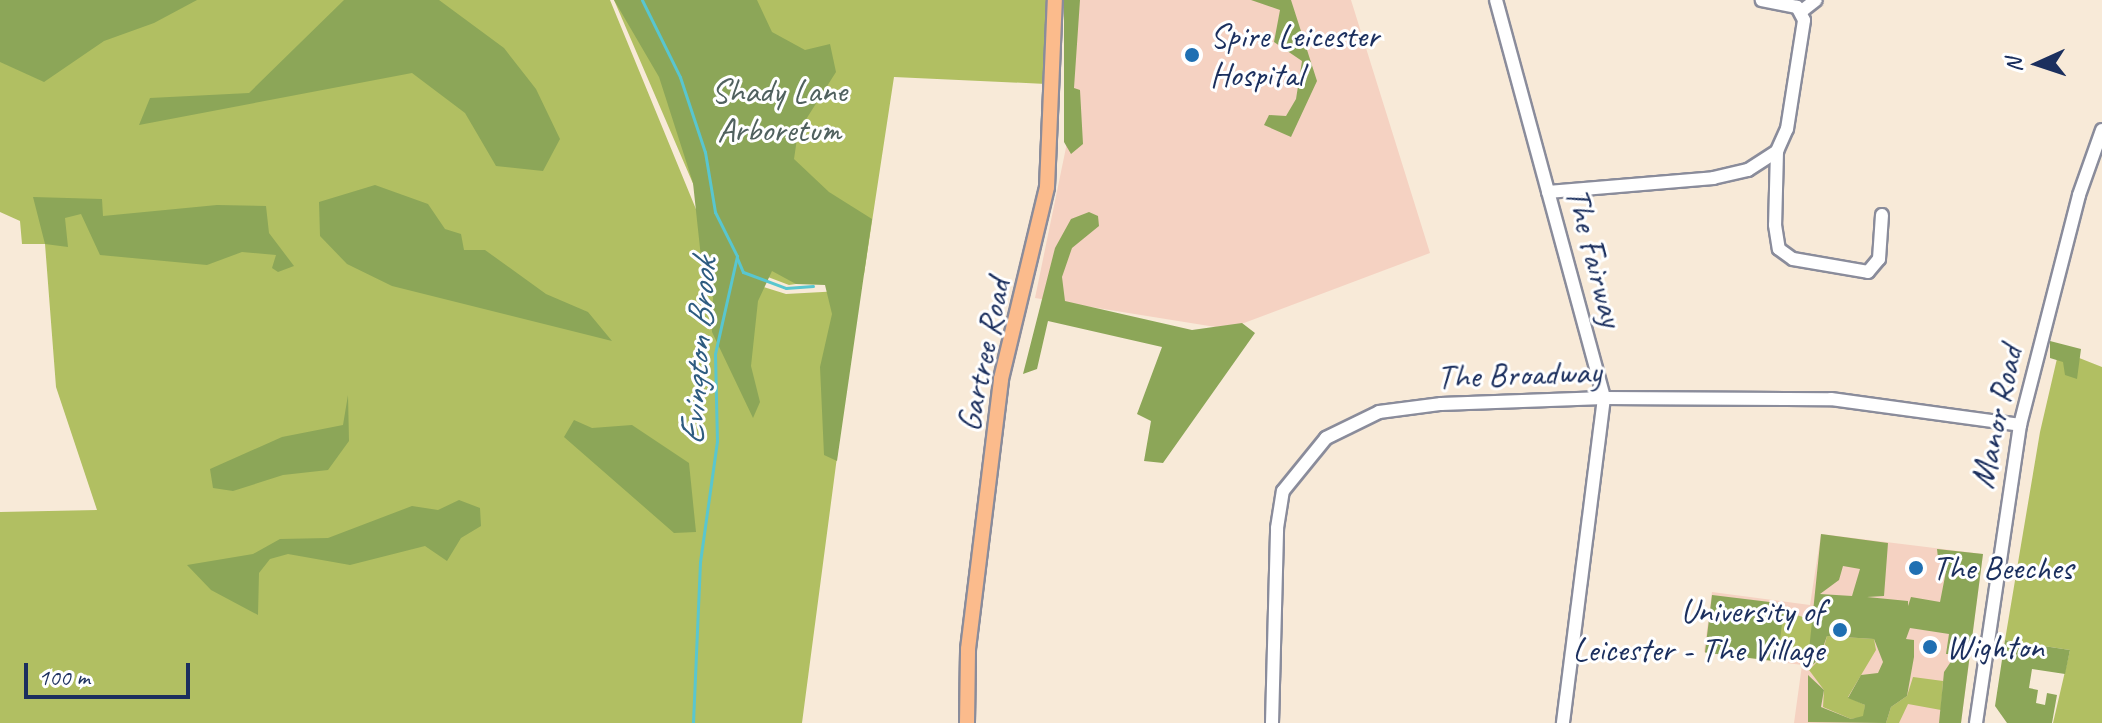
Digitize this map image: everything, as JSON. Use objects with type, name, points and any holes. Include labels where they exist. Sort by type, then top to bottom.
[{"type":"main road","name":"Gartree Road","points":[[967,723],[968,649],[1001,379],[1047,187],[1055,0]]},
{"type":"street","name":"The Fairway","points":[[1496,0],[1604,398],[1563,723]]},
{"type":"street","points":[[1762,0],[1803,10]]},
{"type":"street","points":[[1816,0],[1803,10],[1787,129],[1777,151],[1775,225],[1779,249],[1793,259],[1868,272],[1879,259],[1882,215]]},
{"type":"street","name":"Manor Road","points":[[1976,723],[2020,425],[2079,195],[2102,130]]},
{"type":"street","points":[[1548,192],[1713,178],[1748,170],[1777,151]]},
{"type":"street","name":"The Broadway","points":[[1272,723],[1277,528],[1283,491],[1326,438],[1379,412],[1441,404],[1604,398],[1831,399],[2020,425]]},
{"type":"shaded area","points":[[1072,0],[1351,0],[1430,253],[1228,329],[1035,298],[1069,133]]},
{"type":"shaded area","name":"University of Leicester - The Village","points":[[1821,534],[1983,554],[1961,723],[1794,723],[1802,665],[1704,652],[1712,592],[1810,605]]},
{"type":"green space","points":[[0,0],[610,0],[714,253],[745,281],[786,294],[859,290],[802,723],[0,723],[0,512],[97,510],[56,387],[45,244],[22,244],[20,221],[0,212]]},
{"type":"green space","points":[[0,0],[197,0],[154,23],[104,41],[44,82],[0,62]]},
{"type":"green space","points":[[344,0],[439,0],[504,48],[536,89],[560,139],[543,171],[496,166],[465,113],[412,73],[139,125],[150,98],[249,93]]},
{"type":"green space","name":"Shady Lane Arboretum","points":[[614,0],[1047,0],[1046,84],[894,77],[864,274],[789,285],[747,269],[722,251]]},
{"type":"green space","points":[[614,0],[757,0],[772,32],[805,50],[830,44],[836,72],[798,132],[794,159],[829,192],[872,219],[837,461],[824,455],[820,367],[832,314],[825,285],[796,284],[772,271],[758,301],[751,366],[760,402],[753,418],[712,332],[713,297],[703,276],[693,183],[659,77]]},
{"type":"green space","points":[[1064,0],[1080,0],[1074,88],[1080,90],[1083,144],[1071,154],[1064,142]]},
{"type":"green space","points":[[1251,0],[1291,0],[1317,81],[1291,137],[1264,125],[1269,115],[1286,116],[1296,99],[1302,61],[1274,42],[1280,10]]},
{"type":"green space","points":[[375,185],[428,204],[445,229],[461,234],[464,250],[485,250],[546,294],[588,312],[612,341],[392,286],[347,264],[320,236],[319,202]]},
{"type":"green space","points":[[33,197],[102,199],[103,216],[217,205],[266,206],[269,233],[294,266],[278,272],[272,268],[276,255],[242,252],[207,265],[100,255],[81,214],[65,218],[68,247],[45,244]]},
{"type":"green space","points":[[1089,212],[1098,216],[1099,226],[1072,248],[1062,277],[1065,301],[1192,330],[1242,323],[1255,333],[1163,463],[1144,461],[1151,421],[1137,414],[1162,347],[1048,321],[1037,369],[1023,374],[1055,248],[1071,219]]},
{"type":"green space","points":[[2050,341],[2081,349],[2077,379],[2065,375],[2063,362],[2050,358]]},
{"type":"green space","points":[[2059,350],[2102,367],[2102,723],[2053,723],[2070,650],[2005,640],[2040,432]]},
{"type":"green space","points":[[348,395],[349,441],[328,470],[283,475],[233,491],[213,488],[210,469],[282,437],[343,425]]},
{"type":"green space","points":[[574,420],[592,428],[632,425],[689,463],[696,532],[674,533],[564,437]]},
{"type":"green space","points":[[459,500],[480,508],[481,526],[461,538],[447,561],[425,546],[350,565],[288,554],[270,559],[259,573],[258,615],[211,590],[187,565],[253,554],[280,539],[328,538],[412,506],[438,510]]},
{"type":"green space","points":[[1821,534],[1888,543],[1884,596],[1867,597],[1908,601],[1908,606],[1911,597],[1940,602],[1948,561],[1938,558],[1937,549],[1983,554],[1961,723],[1939,723],[1944,672],[1956,654],[1946,654],[1949,634],[1910,628],[1906,639],[1914,640],[1914,657],[1907,696],[1891,707],[1886,723],[1808,722],[1808,675],[1824,690],[1821,707],[1851,719],[1863,716],[1865,705],[1848,698],[1861,675],[1878,673],[1883,662],[1874,639],[1827,636],[1819,659],[1807,670]],"holes":[[[1843,566],[1860,569],[1852,596],[1820,594],[1839,580]]]},
{"type":"green space","points":[[1712,595],[1784,604],[1777,661],[1705,653]]},
{"type":"green space","points":[[1783,611],[1813,620],[1810,650],[1796,655],[1777,650]]},
{"type":"green space","points":[[1827,636],[1874,639],[1876,650],[1848,697],[1865,705],[1864,717],[1851,719],[1823,707],[1824,690],[1809,670],[1821,658]]},
{"type":"green space","points":[[2005,640],[2070,650],[2065,674],[2032,669],[2029,688],[2038,690],[2036,703],[2045,705],[2047,693],[2057,695],[2052,723],[2007,723],[1995,706]]},
{"type":"green space","points":[[1913,677],[1943,681],[1941,710],[1908,704],[1899,723],[1886,723],[1891,707],[1907,696]]},
{"type":"waterway","name":"Evington Brook","points":[[642,0],[680,77],[705,152],[715,212],[737,256],[715,354],[717,441],[700,562],[693,723]]},
{"type":"waterway","points":[[737,258],[743,272],[786,288],[813,286]]},
{"type":"place","name":"Spire Leicester Hospital","points":[[1192,55]]},
{"type":"place","name":"The Beeches","points":[[1916,568]]},
{"type":"place","name":"University of Leicester - The Village","points":[[1840,630]]},
{"type":"place","name":"Wighton","points":[[1930,647]]}]
